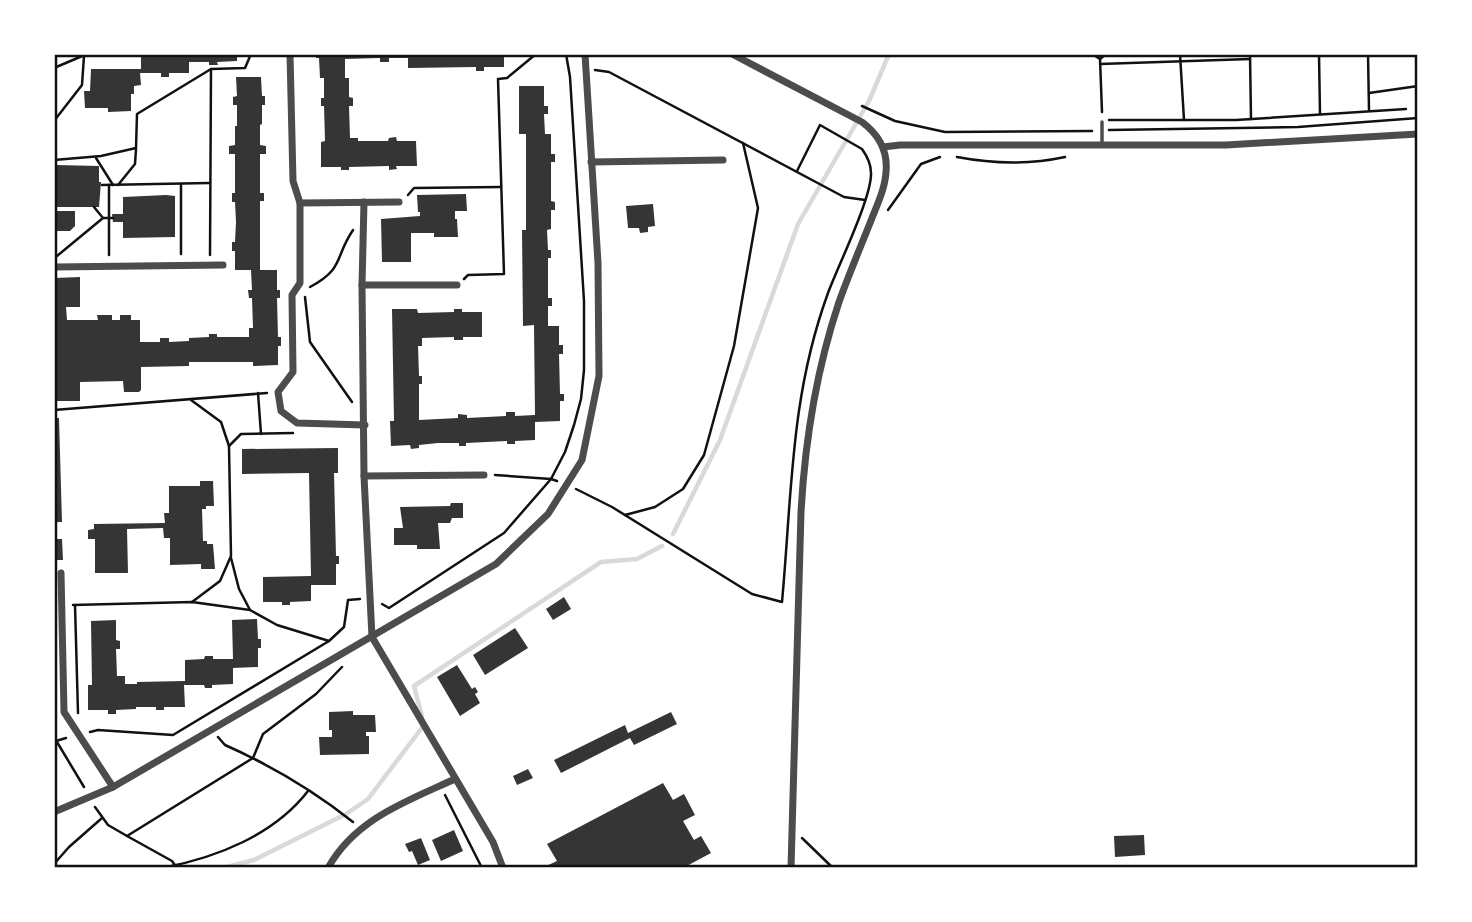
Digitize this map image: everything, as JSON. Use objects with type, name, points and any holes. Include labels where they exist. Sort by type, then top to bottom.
[{"type":"street","points":[[290,54],[293,181],[300,203],[300,282],[292,295],[293,372],[278,392],[281,411],[297,423],[365,425]]},
{"type":"street","points":[[54,812],[113,787],[496,564],[548,514],[582,460],[600,376],[598,262],[585,54]]},
{"type":"street","points":[[732,54],[862,121],[883,147],[886,163],[885,184],[824,349],[813,398],[803,468],[791,868]]},
{"type":"street","points":[[883,147],[1271,143],[1418,134]]},
{"type":"street","points":[[591,162],[723,160]]},
{"type":"street","points":[[364,202],[362,285],[365,476],[372,638],[493,842],[503,868]]},
{"type":"street","points":[[300,203],[400,202]]},
{"type":"street","points":[[54,267],[223,265]]},
{"type":"street","points":[[362,285],[457,285]]},
{"type":"street","points":[[365,476],[484,475]]},
{"type":"street","points":[[61,573],[64,712],[113,787]]},
{"type":"street","points":[[54,713],[64,712]]},
{"type":"street","points":[[328,868],[341,848],[384,811],[455,779]]},
{"type":"lane","points":[[1102,122],[1102,146]]},
{"type":"path","points":[[113,185],[135,164],[137,114],[211,69],[245,68],[251,54]]},
{"type":"path","points":[[457,285],[468,275],[504,274],[498,79],[507,78],[536,54]]},
{"type":"path","points":[[1092,54],[1100,59]]},
{"type":"path","points":[[1100,59],[1106,54]]},
{"type":"path","points":[[1180,54],[1184,120]]},
{"type":"path","points":[[1250,54],[1251,119]]},
{"type":"path","points":[[1319,54],[1320,114]]},
{"type":"path","points":[[1368,54],[1369,111]]},
{"type":"path","points":[[54,68],[85,55],[82,85],[54,121]]},
{"type":"path","points":[[1100,59],[1102,121],[1251,119],[1406,109]]},
{"type":"path","points":[[1100,64],[1250,60]]},
{"type":"path","points":[[568,61],[609,72],[845,197],[865,200]]},
{"type":"path","points":[[210,265],[211,69]]},
{"type":"path","points":[[1369,93],[1418,86]]},
{"type":"path","points":[[862,106],[895,121],[945,132],[1298,127],[1418,118]]},
{"type":"path","points":[[625,514],[655,507],[683,489],[704,455],[734,346],[758,208],[743,143]]},
{"type":"path","points":[[54,160],[136,148]]},
{"type":"path","points":[[95,156],[113,185],[109,267]]},
{"type":"path","points":[[888,210],[921,164],[943,156]]},
{"type":"path","points":[[953,156],[989,163],[1024,163],[1068,157]]},
{"type":"path","points":[[102,185],[209,183]]},
{"type":"path","points":[[181,184],[181,266]]},
{"type":"path","points":[[400,202],[414,188],[500,187]]},
{"type":"path","points":[[94,207],[103,218]]},
{"type":"path","points":[[352,403],[310,342],[304,290],[326,278],[339,262],[348,238],[364,213]]},
{"type":"path","points":[[54,258],[103,218],[111,218]]},
{"type":"path","points":[[175,221],[181,221]]},
{"type":"path","points":[[54,410],[278,392]]},
{"type":"path","points":[[258,393],[261,434]]},
{"type":"path","points":[[191,400],[221,422],[229,446],[230,556],[239,589],[250,610]]},
{"type":"path","points":[[229,446],[241,434],[292,435],[297,423]]},
{"type":"path","points":[[484,475],[551,479],[566,485],[625,514],[752,594],[782,602]]},
{"type":"path","points":[[191,602],[220,581],[230,556]]},
{"type":"path","points":[[62,606],[191,602],[250,610],[278,625],[329,642]]},
{"type":"path","points":[[75,605],[78,712],[82,723]]},
{"type":"path","points":[[127,836],[253,758],[263,734],[316,694],[346,663]]},
{"type":"path","points":[[206,716],[225,745],[292,779],[347,817]]},
{"type":"path","points":[[56,741],[85,789]]},
{"type":"path","points":[[162,868],[177,867],[246,842],[291,811],[308,791]]},
{"type":"path","points":[[444,793],[482,868]]},
{"type":"path","points":[[97,811],[108,825],[177,867]]},
{"type":"path","points":[[54,864],[69,846],[102,818]]},
{"type":"path","points":[[792,828],[833,868]]},
{"type":"building","points":[[141,54],[237,54],[237,61],[217,62],[218,65],[189,62],[189,73],[169,73],[169,77],[161,77],[161,73],[140,73],[141,85],[134,86],[134,94],[131,94],[131,111],[108,112],[108,108],[85,108],[84,91],[90,91],[91,69],[141,69]]},
{"type":"building","points":[[316,54],[504,54],[504,67],[484,67],[484,71],[476,71],[476,67],[408,68],[408,58],[389,58],[389,62],[380,62],[380,58],[345,59],[345,78],[349,78],[349,97],[353,98],[353,106],[349,106],[350,138],[358,138],[358,141],[388,141],[389,138],[396,137],[397,141],[416,141],[417,166],[396,166],[397,169],[389,170],[389,166],[349,167],[349,170],[341,170],[341,167],[321,167],[321,142],[325,141],[324,106],[321,106],[321,98],[324,98],[324,78],[320,78],[319,58],[316,58]]},
{"type":"building","points":[[236,77],[261,77],[262,96],[265,96],[260,125],[260,145],[266,146],[266,154],[260,154],[260,193],[264,193],[264,201],[260,201],[260,270],[277,270],[277,290],[280,290],[280,298],[277,298],[278,337],[281,337],[278,365],[253,366],[253,362],[189,362],[189,366],[141,367],[139,392],[124,392],[123,381],[80,382],[80,401],[54,401],[54,278],[80,277],[80,307],[66,307],[67,320],[98,320],[97,315],[112,315],[112,320],[120,320],[120,315],[131,315],[131,320],[140,320],[140,342],[160,342],[160,338],[169,338],[169,342],[189,341],[189,338],[209,337],[209,334],[217,334],[217,337],[249,337],[249,328],[253,328],[252,298],[249,298],[248,290],[252,290],[251,270],[235,270],[235,251],[232,251],[236,222],[235,202],[232,202],[232,193],[235,193],[235,154],[229,154],[229,146],[235,145],[237,126],[237,105],[233,105],[233,97],[237,96]]},
{"type":"building","points":[[519,86],[544,86],[544,106],[548,106],[548,114],[544,114],[545,134],[551,134],[551,154],[555,154],[555,162],[551,162],[551,201],[555,202],[555,210],[551,210],[551,229],[547,230],[548,250],[551,250],[551,258],[548,258],[548,298],[552,298],[552,306],[548,306],[548,326],[559,326],[559,345],[563,345],[563,354],[559,354],[560,394],[564,394],[564,401],[560,401],[560,421],[535,422],[535,440],[515,441],[515,444],[507,444],[507,441],[466,443],[466,446],[459,446],[459,443],[438,443],[419,445],[419,448],[411,449],[410,445],[391,446],[390,421],[394,421],[392,309],[417,309],[418,313],[454,312],[454,309],[462,309],[462,312],[482,312],[482,337],[463,337],[463,340],[454,340],[454,337],[422,338],[422,346],[418,346],[419,376],[422,376],[422,384],[419,384],[419,420],[458,418],[458,414],[467,415],[467,418],[506,416],[506,412],[515,412],[515,416],[535,415],[534,325],[523,326],[522,230],[526,230],[526,134],[519,134]]},
{"type":"building","points":[[56,165],[99,166],[99,207],[54,207]]},
{"type":"building","points":[[466,194],[467,211],[455,211],[458,237],[411,233],[411,262],[382,262],[381,219],[420,216],[417,195]]},
{"type":"building","points":[[175,196],[175,237],[123,238],[123,222],[113,222],[112,214],[123,214],[123,197]]},
{"type":"building","points":[[653,204],[655,226],[648,227],[648,232],[640,233],[639,228],[628,228],[626,206]]},
{"type":"building","points":[[54,211],[75,211],[75,226],[70,231],[54,231]]},
{"type":"building","points":[[54,418],[59,418],[62,522],[54,522]]},
{"type":"building","points":[[338,448],[338,473],[334,473],[336,556],[339,556],[339,564],[336,564],[336,585],[311,585],[311,601],[290,602],[290,605],[263,602],[263,577],[311,576],[309,473],[242,474],[242,449]]},
{"type":"building","points":[[200,481],[213,481],[214,506],[202,509],[203,541],[213,544],[215,569],[201,569],[201,564],[170,565],[170,538],[164,538],[163,528],[127,529],[128,573],[95,573],[95,539],[88,539],[88,530],[94,529],[94,524],[165,523],[164,513],[169,513],[169,486],[200,486]]},
{"type":"building","points":[[451,503],[463,503],[463,518],[452,518],[450,523],[438,523],[440,549],[394,545],[394,528],[403,528],[400,507],[450,506]]},
{"type":"building","points":[[54,539],[62,539],[63,560],[54,560]]},
{"type":"building","points":[[564,597],[571,609],[553,620],[546,609]]},
{"type":"building","points":[[257,619],[258,639],[261,639],[258,667],[233,668],[233,684],[212,685],[212,688],[205,688],[204,685],[184,685],[185,707],[164,707],[164,710],[156,710],[156,707],[136,707],[116,710],[116,714],[108,714],[108,710],[88,710],[88,685],[92,685],[91,621],[116,620],[116,640],[120,641],[120,649],[116,649],[117,676],[125,676],[125,684],[137,684],[185,681],[185,660],[204,659],[205,656],[213,656],[213,659],[233,659],[232,620]]},
{"type":"building","points":[[515,628],[528,648],[485,675],[473,655]]},
{"type":"building","points":[[457,665],[472,689],[475,687],[480,703],[460,716],[437,677]]},
{"type":"building","points":[[353,711],[353,715],[375,715],[376,732],[366,732],[366,736],[369,736],[369,754],[320,755],[319,737],[332,737],[332,730],[329,730],[329,712]]},
{"type":"building","points":[[671,712],[677,724],[634,745],[630,738],[561,773],[554,760],[625,725],[628,733]]},
{"type":"building","points":[[528,769],[533,778],[517,785],[513,776]]},
{"type":"building","points":[[663,783],[673,800],[684,794],[695,815],[683,821],[694,840],[701,836],[711,853],[683,868],[542,868],[557,861],[547,844]]},
{"type":"building","points":[[454,830],[463,851],[441,861],[432,840]]},
{"type":"building","points":[[1144,835],[1145,855],[1115,857],[1114,836]]},
{"type":"building","points":[[421,838],[430,860],[418,865],[412,851],[409,852],[405,844]]},
{"type":"waterway","points":[[673,534],[720,440],[798,224],[869,101],[889,54]]},
{"type":"waterway","points":[[422,716],[414,686],[601,562],[637,559],[662,546]]},
{"type":"waterway","points":[[223,868],[254,860],[346,814],[368,799],[424,725]]}]
